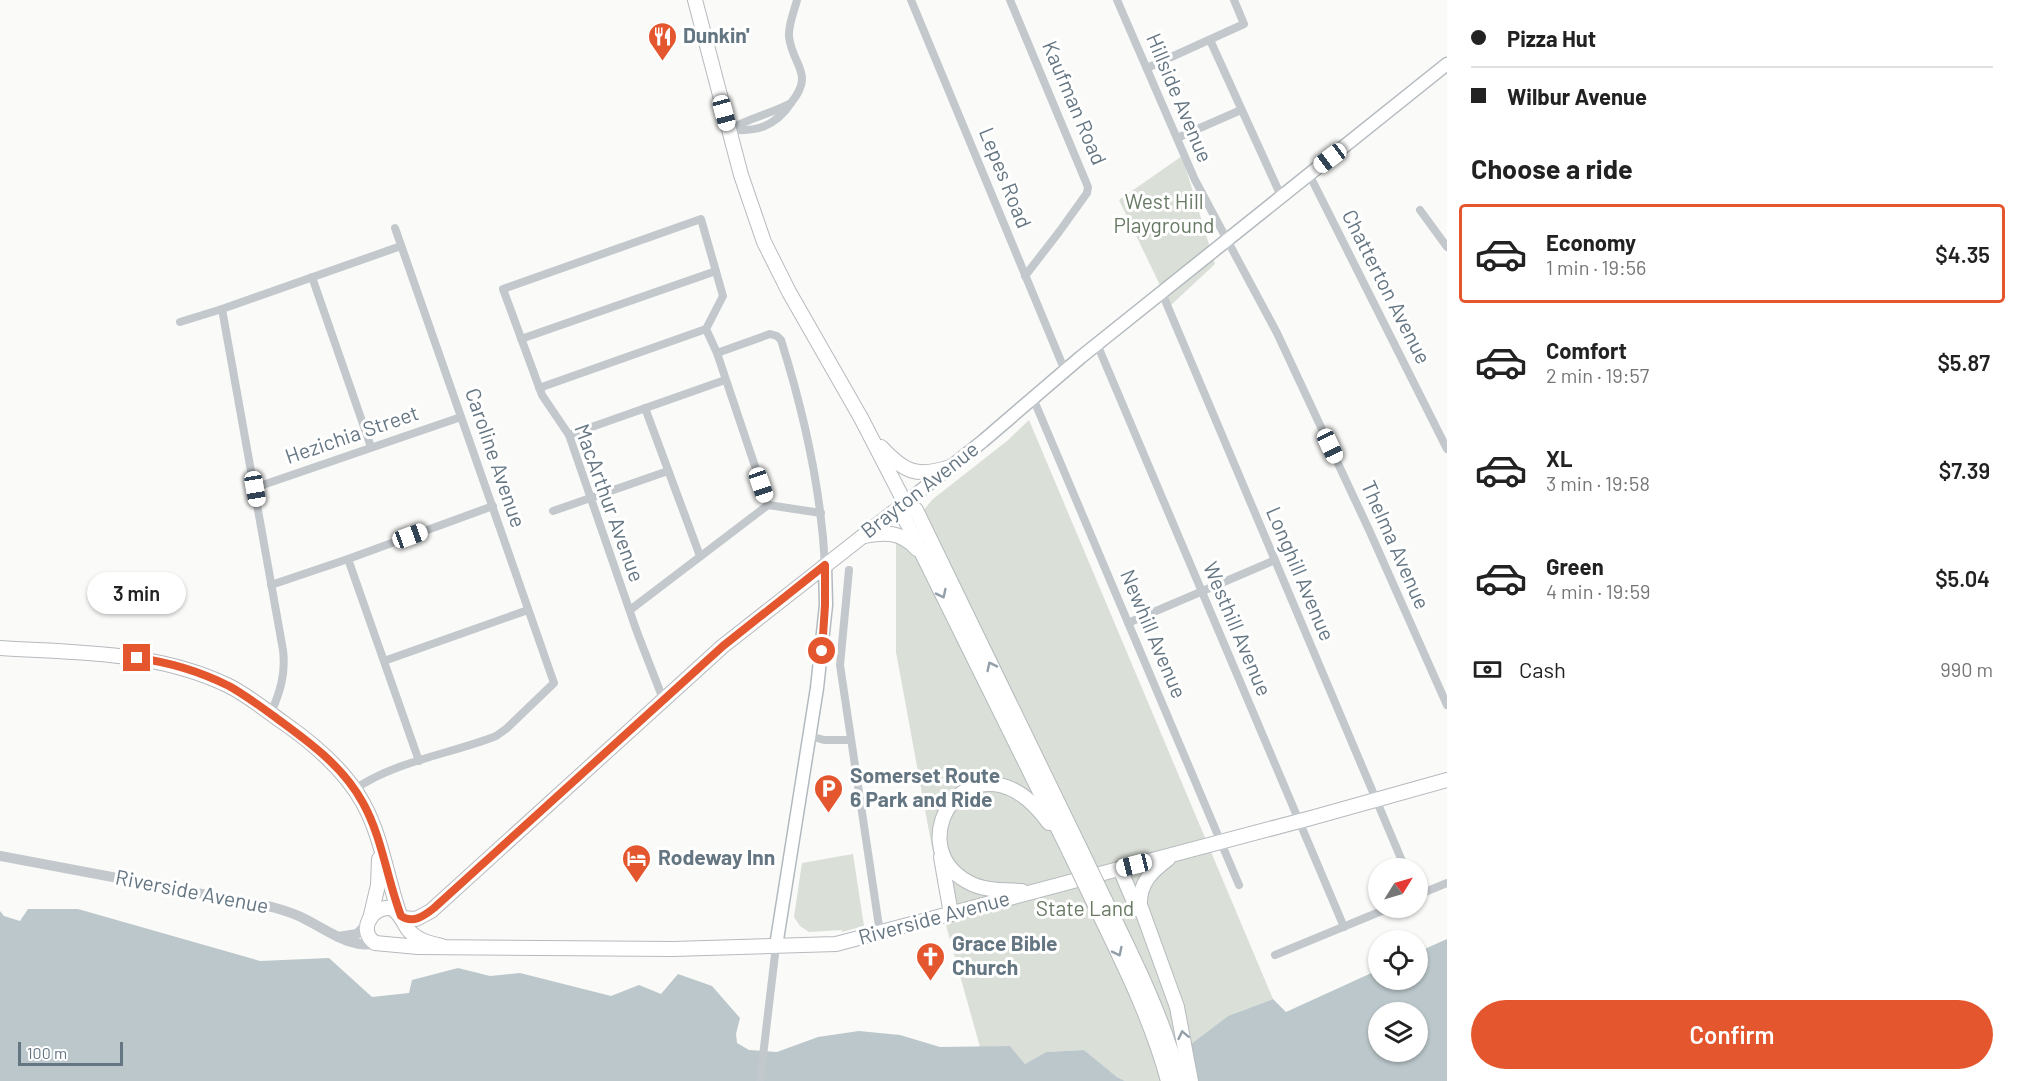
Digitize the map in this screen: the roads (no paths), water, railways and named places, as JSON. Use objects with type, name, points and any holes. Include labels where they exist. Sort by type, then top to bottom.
[{"type":"main road","points":[[695,0],[747,195],[769,254],[870,435],[905,503],[914,507],[918,513],[1075,852]]},
{"type":"main road","name":"Brayton Avenue","points":[[401,918],[409,920],[420,918],[434,908],[723,646],[950,468],[1065,370],[1447,64]]},
{"type":"main road","points":[[870,435],[895,461],[909,470],[924,473],[950,468]]},
{"type":"main road","points":[[905,503],[903,511],[905,519],[1075,852],[1169,1044],[1180,1081]]},
{"type":"main road","points":[[862,537],[886,532],[899,535],[914,546],[927,563]]},
{"type":"main road","points":[[776,946],[822,651],[825,565]]},
{"type":"main road","points":[[0,648],[137,658],[196,672],[227,686],[271,713],[315,747],[337,767],[355,789],[367,810],[377,839],[402,928],[399,934],[380,944],[369,938],[366,929],[379,877],[377,839]]},
{"type":"main road","name":"Riverside Avenue","points":[[380,944],[418,947],[673,949],[836,944],[1447,780]]},
{"type":"main road","points":[[951,914],[940,829],[943,817],[954,799],[971,788],[997,784],[1013,789],[1031,802],[1075,852]]},
{"type":"main road","points":[[940,843],[949,865],[969,882],[987,888],[1033,892]]},
{"type":"main road","points":[[1175,854],[1150,874],[1143,887],[1140,905],[1183,1030],[1191,1081]]},
{"type":"main road","points":[[1120,869],[1150,935]]},
{"type":"main road","points":[[368,921],[376,911],[386,908],[394,909],[401,918]]},
{"type":"main road","name":"Riverside Avenue","points":[[401,918],[413,935],[442,946]]},
{"type":"main road","points":[[1146,1000],[1168,1081]]},
{"type":"street","points":[[729,130],[743,121],[777,111],[791,103],[799,92],[802,83],[801,72],[789,36],[797,0]]},
{"type":"street","name":"Lepes Road","points":[[911,0],[1065,370]]},
{"type":"street","name":"Kaufman Road","points":[[1010,0],[1088,187],[1059,232],[1025,276]]},
{"type":"street","name":"Hillside Avenue","points":[[1117,0],[1195,180],[1226,241]]},
{"type":"street","points":[[1147,68],[1244,24],[1233,0]]},
{"type":"street","points":[[1210,40],[1281,196]]},
{"type":"street","points":[[1177,138],[1241,110]]},
{"type":"street","name":"Chatterton Avenue","points":[[1309,174],[1447,449]]},
{"type":"street","points":[[1420,210],[1447,247]]},
{"type":"street","name":"MacArthur Avenue","points":[[663,699],[569,435],[539,388],[503,289],[701,219],[716,271]]},
{"type":"street","name":"Caroline Avenue","points":[[395,228],[554,683],[496,736],[418,761]]},
{"type":"street","name":"Thelma Avenue","points":[[1226,241],[1277,333],[1370,532],[1447,705]]},
{"type":"street","points":[[180,322],[401,246]]},
{"type":"street","points":[[521,339],[716,271],[723,296],[706,329],[539,388]]},
{"type":"street","points":[[312,276],[372,447]]},
{"type":"street","name":"Longhill Avenue","points":[[1162,293],[1401,858]]},
{"type":"street","points":[[222,309],[285,662],[281,689],[271,713]]},
{"type":"street","points":[[706,329],[717,353],[724,380],[768,505]]},
{"type":"street","points":[[717,353],[769,334],[775,335],[782,341],[810,449],[821,513],[825,565]]},
{"type":"street","name":"Westhill Avenue","points":[[1097,344],[1344,927]]},
{"type":"street","points":[[569,435],[724,380]]},
{"type":"street","name":"Newhill Avenue","points":[[1033,398],[1239,885]]},
{"type":"street","points":[[645,408],[700,555]]},
{"type":"street","name":"Hezichia Street","points":[[254,488],[461,417]]},
{"type":"street","points":[[553,511],[668,471]]},
{"type":"street","points":[[630,610],[768,505],[821,513]]},
{"type":"street","points":[[271,585],[493,506]]},
{"type":"street","points":[[348,559],[418,761],[366,781],[355,789]]},
{"type":"street","points":[[1128,623],[1275,560]]},
{"type":"street","points":[[849,570],[840,665],[880,933]]},
{"type":"street","points":[[384,661],[528,610]]},
{"type":"street","points":[[810,736],[824,740],[851,740]]},
{"type":"street","name":"Riverside Avenue","points":[[0,856],[272,907],[298,916],[337,937],[357,944],[380,944]]},
{"type":"street","points":[[1428,891],[1447,883]]},
{"type":"street","points":[[1275,955],[1368,917]]},
{"type":"street","points":[[337,937],[357,934],[368,921]]},
{"type":"street","points":[[760,1081],[776,946]]},
{"type":"place","name":"Dunkin'","points":[[662,62]]},
{"type":"place","name":"Somerset Route 6 Park and Ride","points":[[829,814]]},
{"type":"place","name":"Rodeway Inn","points":[[637,884]]},
{"type":"place","name":"Grace Bible Church","points":[[931,982]]},
{"type":"park label","name":"West Hill Playground","points":[[1164,214]]},
{"type":"park label","name":"State Land","points":[[1085,909]]}]
